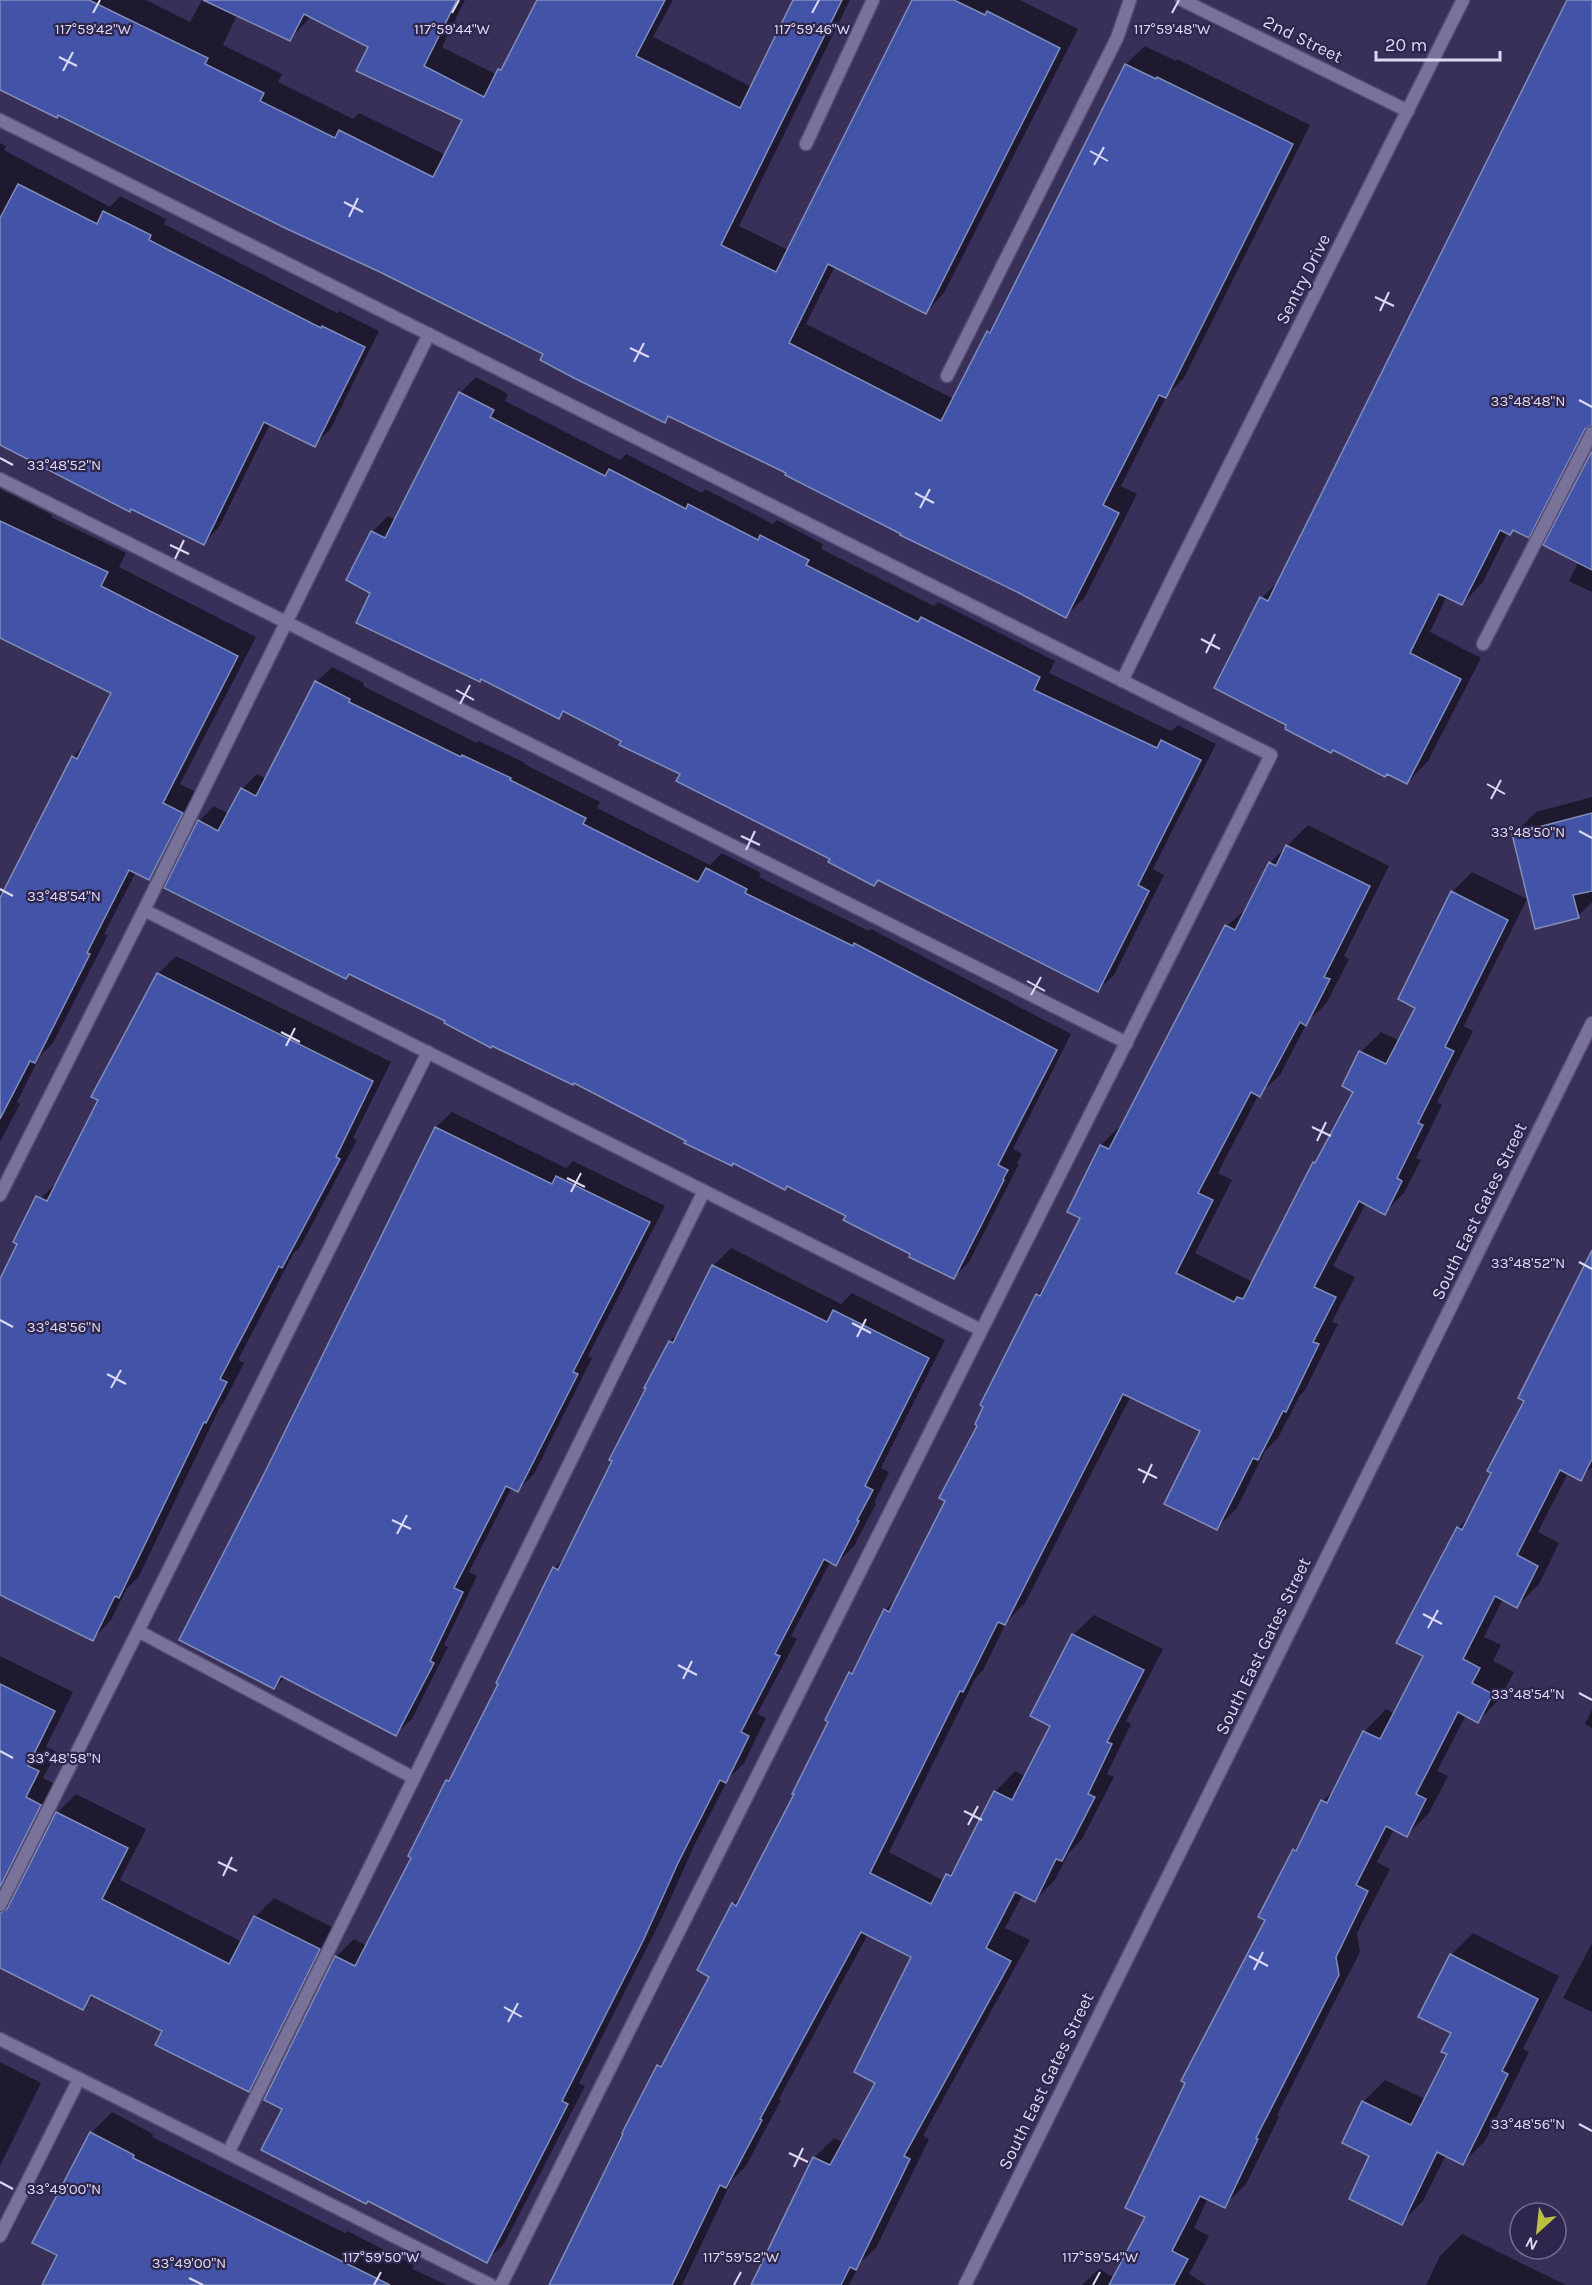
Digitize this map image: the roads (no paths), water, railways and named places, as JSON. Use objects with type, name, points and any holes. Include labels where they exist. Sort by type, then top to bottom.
[{"type":"street","points":[[806,144],[873,0]]},
{"type":"street","points":[[947,376],[1117,38],[1130,0]]},
{"type":"street","name":"2nd Street","points":[[1182,0],[1408,111]]},
{"type":"street","name":"Sentry Drive","points":[[1122,681],[1463,0]]},
{"type":"street","points":[[0,120],[1271,755],[501,2285]]},
{"type":"street","points":[[0,1196],[429,334]]},
{"type":"street","points":[[1483,644],[1592,434]]},
{"type":"street","points":[[0,479],[1127,1043]]},
{"type":"street","points":[[144,910],[981,1330]]},
{"type":"street","name":"South East Gates Street","points":[[965,2285],[1592,1023]]},
{"type":"street","points":[[0,1905],[428,1053]]},
{"type":"street","points":[[228,2153],[704,1191]]},
{"type":"street","points":[[138,1631],[414,1778]]},
{"type":"street","points":[[0,2039],[491,2285]]},
{"type":"street","points":[[0,2236],[80,2079]]}]
